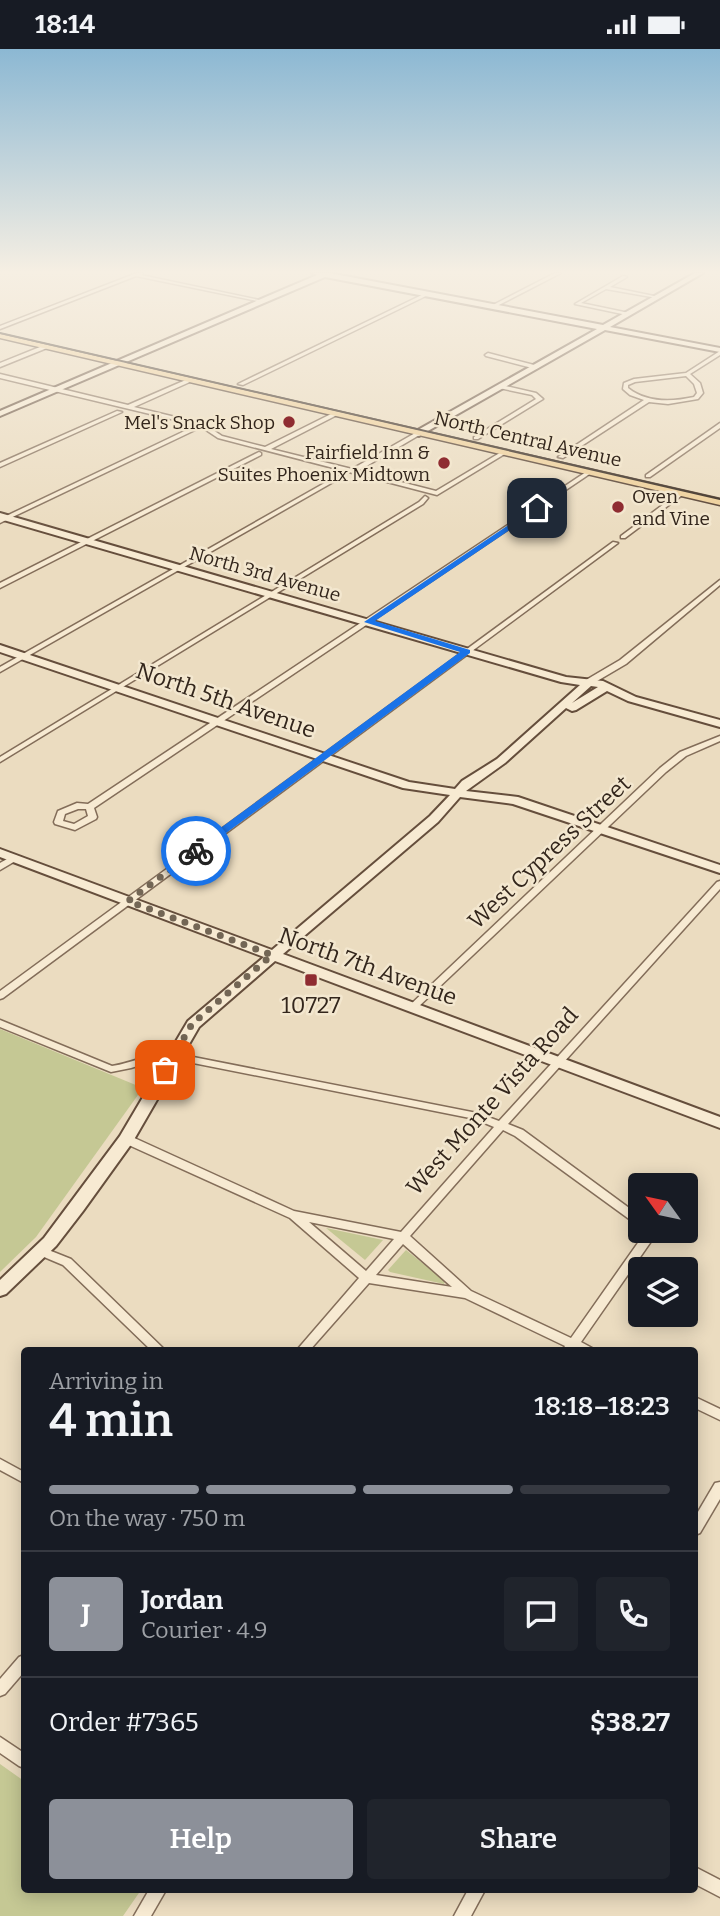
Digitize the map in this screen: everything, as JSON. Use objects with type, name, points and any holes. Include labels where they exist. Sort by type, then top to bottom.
[{"type":"main road","name":"North Central Avenue","points":[[126,360],[190,380],[335,414],[476,438],[720,493]]},
{"type":"main road","name":"North Central Avenue","points":[[127,360],[241,384],[505,452],[720,502]]},
{"type":"street","points":[[0,414],[126,360]]},
{"type":"street","points":[[241,384],[291,360]]},
{"type":"street","points":[[509,360],[536,367]]},
{"type":"street","points":[[352,472],[548,360]]},
{"type":"street","points":[[687,375],[699,387],[701,393],[696,398],[672,402],[648,400],[630,393],[625,388],[626,384],[670,375],[687,375],[707,360]]},
{"type":"street","points":[[0,376],[202,425],[215,435],[437,493],[505,452]]},
{"type":"street","points":[[128,407],[190,380]]},
{"type":"street","points":[[476,438],[540,399],[534,394],[501,387]]},
{"type":"street","points":[[561,457],[648,400]]},
{"type":"street","points":[[0,465],[119,412]]},
{"type":"street","points":[[266,449],[335,414]]},
{"type":"street","points":[[648,476],[720,425]]},
{"type":"street","points":[[2,519],[193,429]]},
{"type":"street","points":[[0,586],[258,454]]},
{"type":"street","points":[[90,807],[591,471]]},
{"type":"street","points":[[0,670],[339,477]]},
{"type":"street","points":[[623,537],[682,493]]},
{"type":"street","points":[[0,759],[425,498]]},
{"type":"street","name":"North 3rd Avenue","points":[[2,519],[87,541],[565,680],[599,683],[632,699],[720,724]]},
{"type":"street","points":[[0,996],[615,543]]},
{"type":"street","points":[[0,1290],[61,1229],[126,1139],[192,1024],[434,819],[466,784],[501,761],[589,683],[623,662],[718,587]]},
{"type":"street","name":"North 5th Avenue","points":[[0,648],[407,785],[477,797],[514,800],[720,869]]},
{"type":"street","points":[[434,819],[488,791],[491,778],[576,705],[606,687],[623,662]]},
{"type":"street","name":"West Cypress Street","points":[[413,1007],[683,754],[720,738]]},
{"type":"street","points":[[429,788],[444,797],[446,806]]},
{"type":"street","name":"North 7th Avenue","points":[[0,853],[557,1061],[718,1118]]},
{"type":"street","points":[[0,867],[14,858]]},
{"type":"street","name":"West Monte Vista Road","points":[[306,1347],[557,1061],[720,884]]},
{"type":"street","points":[[0,1023],[111,1069],[122,1068],[154,1055],[173,1056],[477,1116],[519,1133],[628,1212]]},
{"type":"street","points":[[126,1139],[292,1215],[402,1236],[467,1294],[571,1347],[644,1243]]},
{"type":"street","points":[[292,1215],[367,1277],[467,1294]]},
{"type":"street","points":[[41,1251],[67,1262],[156,1347]]},
{"type":"street","points":[[698,1404],[720,1415]]},
{"type":"street","points":[[0,1464],[21,1476]]},
{"type":"street","points":[[698,1524],[720,1487]]},
{"type":"street","points":[[0,1689],[21,1665]]},
{"type":"street","points":[[0,1744],[21,1759]]},
{"type":"street","points":[[698,1877],[720,1889]]},
{"type":"street","points":[[142,1916],[156,1893]]},
{"type":"street","points":[[462,1916],[475,1893]]},
{"type":"green space","points":[[0,1029],[143,1088],[36,1237],[0,1272]]},
{"type":"green space","points":[[326,1228],[383,1240],[365,1260]]},
{"type":"green space","points":[[406,1250],[445,1281],[444,1284],[390,1272],[388,1270]]},
{"type":"green space","points":[[0,1764],[21,1779],[21,1893],[139,1893],[123,1916],[0,1916]]},
{"type":"tram line","points":[[118,360],[720,499]]},
{"type":"way so far","points":[[165,1070],[192,1024],[272,955],[128,901],[196,851]]},
{"type":"place","name":"Mel's Snack Shop","points":[[289,422]]},
{"type":"place","name":"Fairfield Inn & Suites Phoenix Midtown","points":[[444,463]]},
{"type":"place","name":"Oven and Vine","points":[[618,507]]},
{"type":"place","name":"10727","points":[[311,980]]},
{"type":"route","points":[[196,851],[467,651],[368,622],[537,508]]}]
